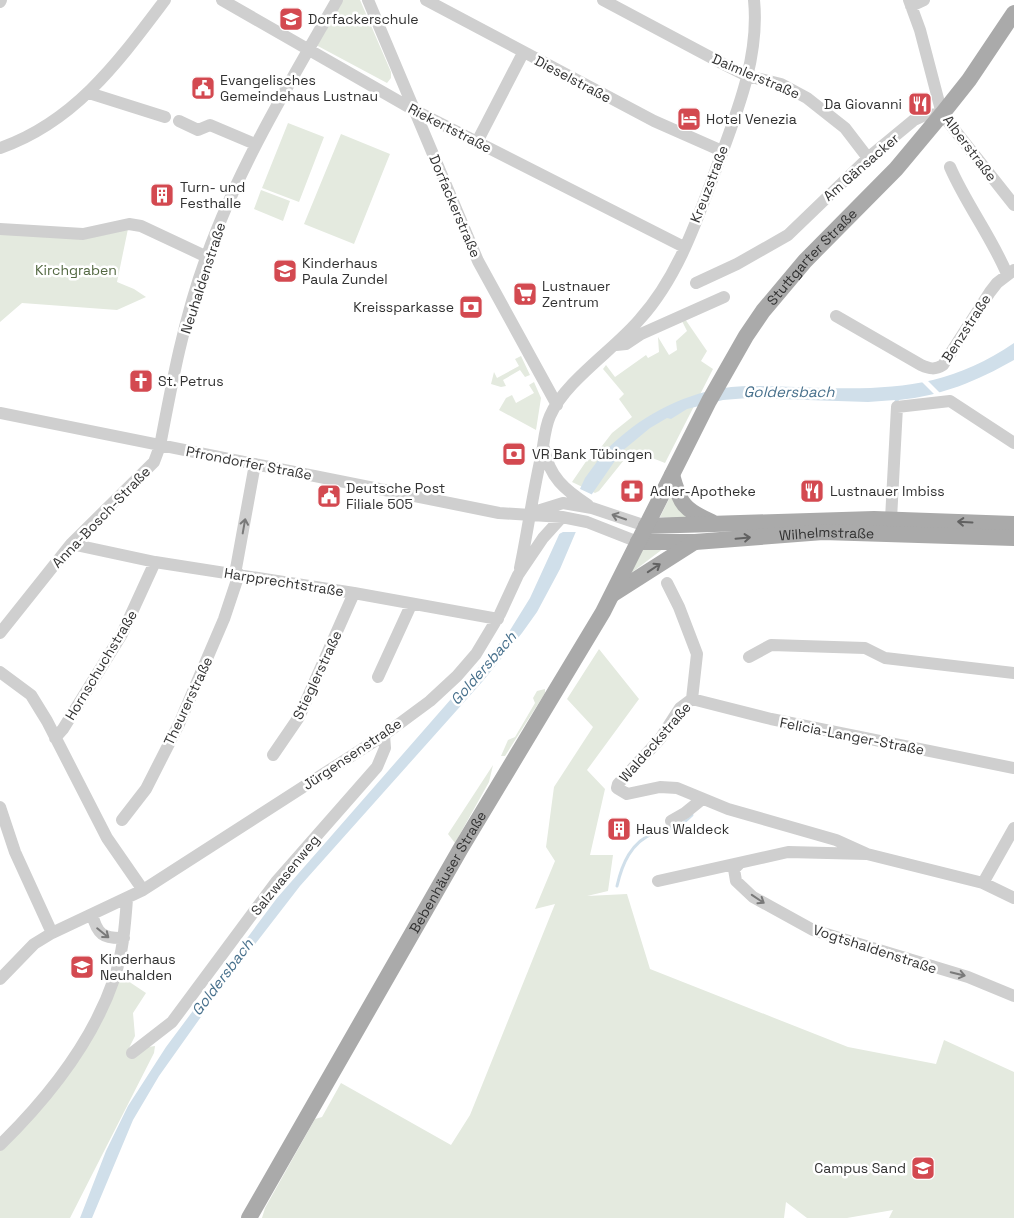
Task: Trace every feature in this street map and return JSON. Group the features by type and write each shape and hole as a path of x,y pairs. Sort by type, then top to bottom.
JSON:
{"main road":[{"name":"Stuttgarter Straße","path":"646,526 720,381 768,305 818,248 901,164 969,80 1014,13"},
{"path":"672,475 679,496 688,510 717,524"},
{"name":"Wilhelmstraße","path":"646,526 891,519 1014,524"},
{"name":"Bebenhäuser Straße","path":"249,1218 461,848 613,594 646,526"},
{"name":"Wilhelmstraße","path":"638,542 695,542 823,532 1014,538"},
{"path":"613,594 695,542"}],"street":[{"path":"0,148 44,127 89,94 165,0"},
{"name":"Riekertstraße","path":"222,0 414,110 684,247"},
{"name":"Neuhaldenstraße","path":"160,446 188,318 207,257 255,144 337,0"},
{"name":"Dorfackerstraße","path":"368,0 478,261 557,405"},
{"name":"Dieselstraße","path":"426,0 654,121 722,151"},
{"name":"Daimlerstraße","path":"603,0 747,76 772,80 807,98 844,128 868,158"},
{"name":"Kreuzstraße","path":"529,514 551,415 557,405 582,376 640,320 660,295 684,247 722,151 747,76 753,40 754,0"},
{"path":"910,3 924,0"},
{"name":"Alberstraße","path":"910,3 926,50 942,114 1014,205"},
{"path":"477,142 523,53"},
{"path":"89,94 165,117"},
{"name":"Am Gänsacker","path":"696,283 737,264 788,235 868,158 914,120 925,115 942,114"},
{"path":"179,121 198,130 210,125 255,144"},
{"name":"Benzstraße","path":"836,316 921,365 930,369 943,365 987,295 1010,272 962,195 950,167"},
{"path":"0,229 83,234 129,224 140,226 207,257"},
{"name":"Kreuzstraße","path":"613,346 626,344 641,334 724,297"},
{"path":"891,519 897,407 950,401 1014,442"},
{"name":"Pfrondorfer Straße","path":"0,413 499,513 562,517 587,522 638,542"},
{"name":"Kreuzstraße","path":"544,443 547,463 566,498"},
{"name":"Anna-Bosch-Straße","path":"0,633 71,544 151,465 160,446"},
{"name":"Theurerstraße","path":"122,820 146,789 179,724 224,619 237,574 255,464"},
{"name":"Pfrondorfer Straße","path":"529,514 566,498 646,526"},
{"path":"529,514 541,530 543,538"},
{"name":"Jürgensenstraße","path":"518,575 529,514"},
{"name":"Jürgensenstraße","path":"0,979 34,944 52,933 128,899 143,890 384,735 430,701 457,676 476,654 498,619 518,575 543,538 562,517"},
{"name":"Harpprechtstraße","path":"71,544 155,562 354,593 498,619"},
{"name":"Hornschuchstraße","path":"54,736 63,729 122,634 155,562"},
{"name":"Waldeckstraße","path":"667,583 696,650 697,660 692,699 680,708 660,739 618,784 617,788 627,794 660,787 677,788 701,800 755,818 836,840 867,854"},
{"name":"Stieglerstraße","path":"273,755 299,717 354,593"},
{"path":"378,677 411,604"},
{"path":"749,657 771,645 865,648 885,658 1014,673"},
{"path":"0,672 31,695 107,838 143,890"},
{"name":"Felicia-Langer-Straße","path":"692,699 771,720 1014,768"},
{"name":"Salzwasenweg","path":"132,1053 172,1022 276,882 377,767 385,748 384,735"},
{"path":"671,821 701,800"},
{"path":"0,807 15,852 52,933"},
{"path":"983,883 1014,828"},
{"path":"658,882 788,852 867,854 983,883 1014,898"},
{"name":"Vogtshaldenstraße","path":"739,864 734,869 736,881 753,897 813,930 968,976 1014,996"},
{"path":"0,1145 58,1080 83,1046 92,1030 114,978 124,938 128,899"},
{"path":"92,914 100,933 110,939 124,938"}],"green space":[{"path":"341,0 360,0 391,72 391,78 387,83 316,45"},
{"path":"288,123 324,137 299,202 262,188"},
{"path":"341,134 390,154 354,244 304,224"},
{"path":"261,190 290,201 283,221 254,209"},
{"name":"Kirchgraben","path":"129,224 117,282 134,289 146,297 117,310 22,303 0,322 0,229 42,232"},
{"path":"685,319 707,351 701,361 713,369 665,463 632,450 599,491 595,493 572,482 587,460 592,459 612,433 632,417 619,399 624,394 603,369 606,365 615,377 646,355 648,358 659,352 658,337 669,355 677,350 676,341 687,331 682,321"},
{"path":"521,356 530,375 525,377 520,370 503,380 506,386 501,387 491,384 494,372 497,378 519,366 515,359"},
{"path":"534,382 541,398 536,430 499,410 506,398 512,395 516,403 534,393 529,385"},
{"path":"672,493 688,519 660,517"},
{"path":"664,548 626,577 641,549"},
{"path":"599,649 639,699 587,770 605,789 590,855 613,855 608,891 587,896 627,894 650,969 848,1047 936,1064 944,1040 1014,1072 1014,1218 889,1218 893,1210 847,1218 807,1218 786,1202 784,1218 262,1218 265,1208 315,1119 322,1117 341,1083 451,1145 470,1115 555,904 535,909 555,861 546,847 554,787 593,727 567,699"},
{"path":"545,689 545,693 505,756 501,756 508,740 515,737 535,703 533,698 537,691"},
{"path":"493,765 489,782 455,843 448,834"},
{"path":"116,973 146,993 133,1013 135,1036 128,1050 155,1046 154,1053 70,1218 0,1218 0,1145 58,1079"}],"water":[{"name":"Goldersbach","path":"1014,343 1014,360 986,375 944,391 899,400 897,404 894,402 895,400 868,402 748,398 723,400 687,409 671,419 667,418 650,428 621,452 592,494 560,569 537,612 482,682 300,886 225,983 159,1076 133,1120 92,1218 80,1218 106,1151 128,1106 166,1047 277,898 507,635 530,598 585,478 604,452 600,449 606,450 646,418 675,402 691,396 724,388 742,386 855,388 909,384 962,371 988,359"}],"pier":[{"path":"927,380 943,396 937,397 921,381"},
{"path":"578,488 593,495 579,532 563,532 557,535"}],"waterway":[{"path":"617,886 625,862 639,842 654,833 678,826 692,815"}],"place":[{"name":"Dorfackerschule","path":"291,19"},
{"name":"Evangelisches Gemeindehaus Lustnau","path":"203,88"},
{"name":"Da Giovanni","path":"920,104"},
{"name":"Hotel Venezia","path":"689,119"},
{"name":"Turn- und Festhalle","path":"162,195"},
{"name":"Kinderhaus Paula Zundel","path":"285,271"},
{"name":"Lustnauer Zentrum","path":"525,294"},
{"name":"Kreissparkasse","path":"471,307"},
{"name":"St. Petrus","path":"141,381"},
{"name":"VR Bank Tübingen","path":"514,454"},
{"name":"Adler-Apotheke","path":"632,491"},
{"name":"Lustnauer Imbiss","path":"812,491"},
{"name":"Deutsche Post Filiale 505","path":"329,496"},
{"name":"Haus Waldeck","path":"619,829"},
{"name":"Kinderhaus Neuhalden","path":"82,967"},
{"name":"Campus Sand","path":"923,1168"}]}
